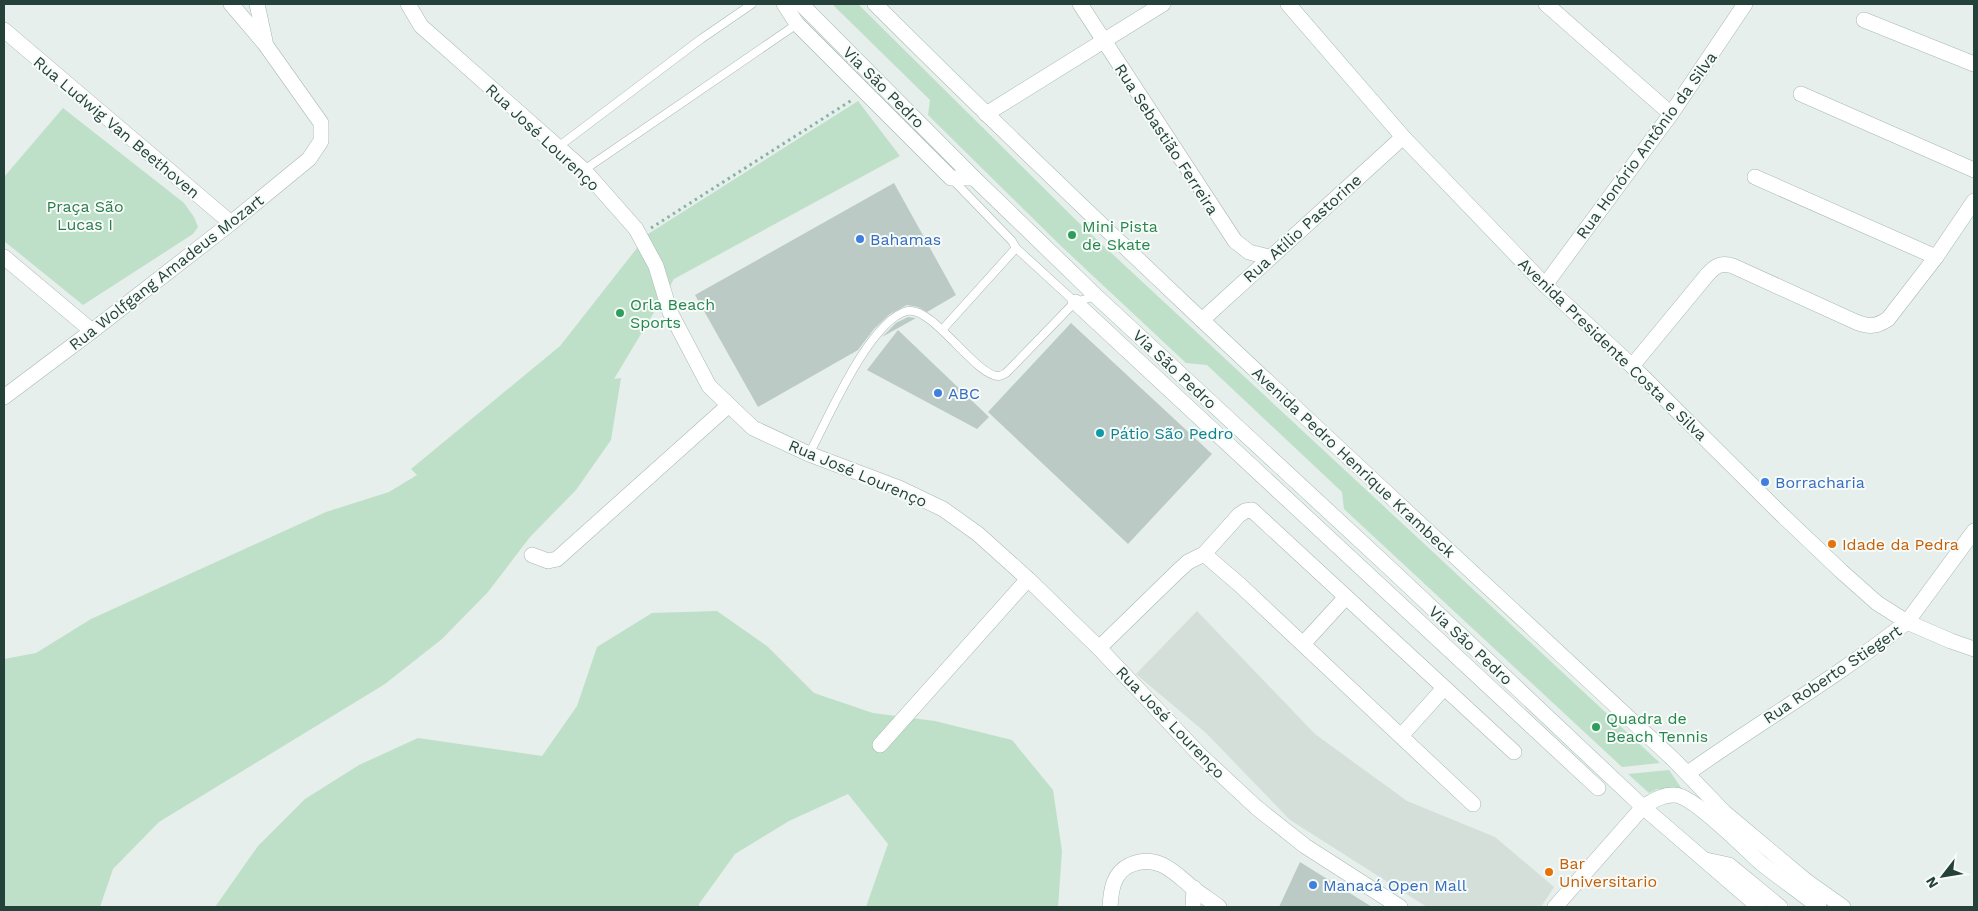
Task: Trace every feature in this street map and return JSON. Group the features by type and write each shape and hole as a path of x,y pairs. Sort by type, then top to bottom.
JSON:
{"street":[{"path":"231,4 265,44"},
{"path":"257,4 265,44"},
{"name":"Rua José Lourenço","path":"408,4 421,26 584,170 639,235 656,266 670,312 709,386 753,428 809,454 899,488 942,509 978,534 1028,579 1099,648 1200,755 1257,808 1305,846 1400,907"},
{"path":"784,4 798,24 951,178 974,178"},
{"name":"Via São Pedro","path":"801,4 974,178 1096,296 1388,566 1644,807"},
{"name":"Avenida Pedro Henrique Krambeck","path":"875,4 986,114 1202,320 1688,773 1724,813 1805,880 1843,907"},
{"name":"Rua Sebastião Ferreira","path":"1080,4 1235,241 1249,252 1270,257"},
{"path":"986,114 1163,4"},
{"name":"Avenida Presidente Costa e Silva","path":"1288,4 1403,138 1545,285 1632,366 1841,571 1877,603 1907,622 1951,642 1974,649"},
{"path":"1546,4 1671,114"},
{"name":"Rua Honório Antônio da Silva","path":"1545,285 1671,114 1745,4"},
{"path":"1864,20 1974,64"},
{"name":"Rua Ludwig Van Beethoven","path":"4,30 231,223"},
{"name":"Rua Wolfgang Amadeus Mozart","path":"4,397 92,332 309,159 321,141 321,123 265,44"},
{"path":"1801,94 1974,170"},
{"name":"Rua Atílio Pastorine","path":"1202,320 1403,138"},
{"path":"1755,177 1936,257"},
{"path":"1632,366 1713,268 1720,264 1733,266 1790,294 1869,326 1878,325 1888,319 1936,257 1974,201"},
{"path":"4,256 92,332"},
{"path":"1075,302 1598,788"},
{"path":"532,555 548,561 557,559 729,405"},
{"path":"1099,648 1188,562 1204,554 1239,515 1245,511 1252,510 1514,752"},
{"name":"Rua Roberto Stiegert","path":"1688,773 1746,732 1864,656 1907,622 1974,531"},
{"path":"1204,554 1473,804"},
{"path":"880,745 1028,579"},
{"path":"1303,644 1346,597"},
{"path":"1401,736 1444,688"},
{"path":"1555,907 1644,807 1655,799 1676,795 1697,806 1762,863 1819,907"},
{"path":"1644,807 1759,907"},
{"path":"1702,859 1729,866 1780,907"},
{"path":"1110,907 1111,890 1122,869 1134,864 1152,861 1162,864 1177,873 1219,907"},
{"path":"1193,907 1194,888"}],"lane":[{"path":"558,147 694,44 752,4"},
{"path":"584,170 798,24"},
{"path":"951,178 1012,241 1016,248 1075,302"},
{"path":"942,330 1016,248"},
{"path":"809,454 854,368 886,322 900,313 911,310 927,317 990,374 999,376 1006,373 1075,302 1096,296"}],"path":[{"path":"639,235 865,92"}],"shaded area":[{"path":"1197,611 1315,734 1407,801 1495,837 1554,887 1541,907 1427,907 1290,820 1206,733 1136,674"}],"green space":[{"path":"832,4 858,4 1078,222 1660,763 1622,767 1344,509 1342,492 1207,365 1186,363 1061,246 928,115 930,100"},
{"path":"858,101 900,156 674,279 614,379 621,378 611,440 576,490 530,537 488,592 442,639 385,684 159,822 113,869 100,907 4,907 4,659 36,653 91,619 326,512 389,492 417,475 411,469 560,346 648,234"},
{"name":"Praça São Lucas I","path":"63,108 184,203 194,217 198,227 193,234 83,305 4,241 4,177"},
{"path":"717,611 767,646 814,693 873,713 935,721 1012,740 1053,790 1062,851 1058,907 866,907 888,844 848,794 789,821 735,854 699,904 699,907 215,907 258,846 305,799 359,765 418,738 542,756 577,706 597,647 652,613"},
{"path":"1669,770 1682,789 1657,789 1649,793 1628,774"}],"building":[{"name":"Bahamas","path":"894,183 956,295 927,312 918,307 907,305 890,314 874,329 858,350 758,407 695,295"},
{"path":"908,317 916,318 882,337 896,323"},
{"name":"Pátio São Pedro","path":"1071,323 1212,454 1128,544 988,412"},
{"name":"ABC","path":"898,330 989,417 977,429 867,370"},
{"name":"Manacá Open Mall","path":"1300,862 1372,907 1279,907"}],"place":[{"name":"Mini Pista de Skate","path":"1072,235"},
{"name":"Bahamas","path":"860,239"},
{"name":"Orla Beach Sports","path":"620,313"},
{"name":"ABC","path":"938,393"},
{"name":"Pátio São Pedro","path":"1100,433"},
{"name":"Borracharia","path":"1765,482"},
{"name":"Idade da Pedra","path":"1832,544"},
{"name":"Quadra de Beach Tennis","path":"1596,727"},
{"name":"Bar Universitario","path":"1549,872"},
{"name":"Manacá Open Mall","path":"1313,885"}]}
